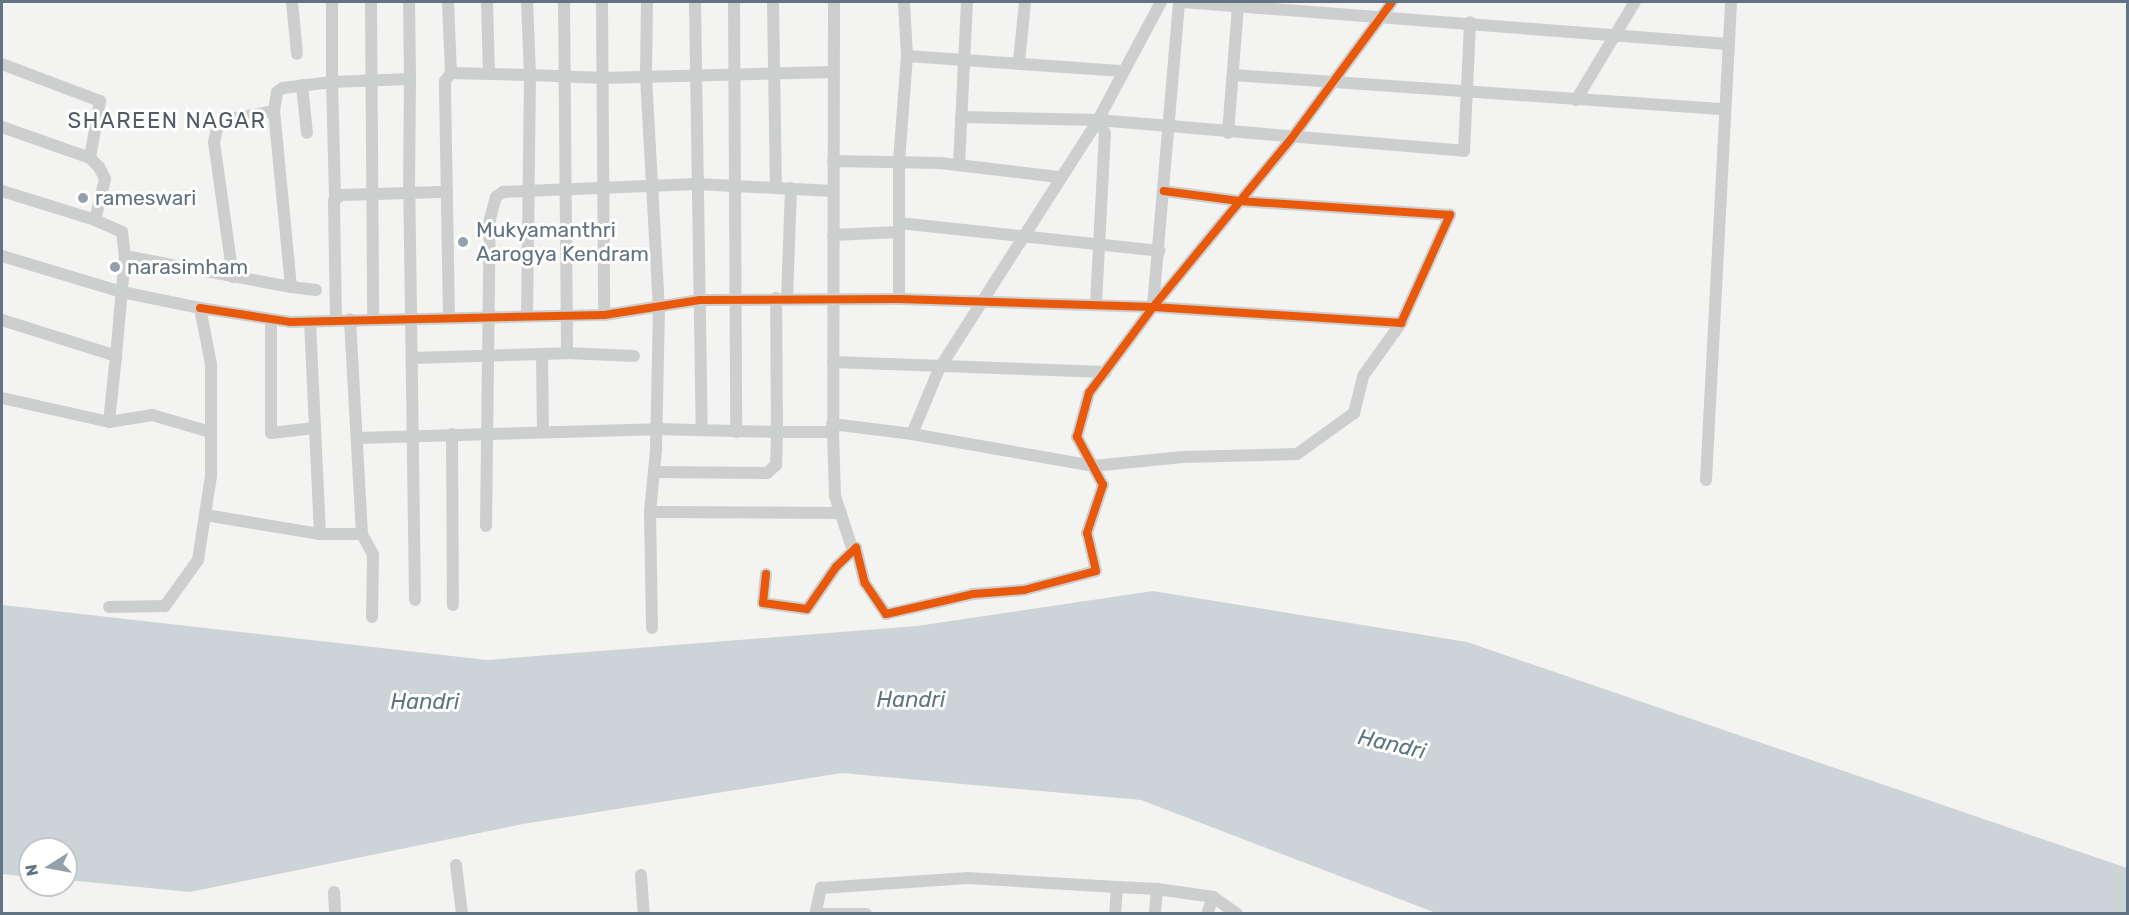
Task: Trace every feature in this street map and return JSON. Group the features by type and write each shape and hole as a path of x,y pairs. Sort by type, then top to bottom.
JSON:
{"street":[{"path":"292,2 297,54"},
{"path":"332,2 336,319"},
{"path":"371,2 369,80 372,319"},
{"path":"409,2 409,193 415,600"},
{"path":"448,2 451,73 445,81 448,318"},
{"path":"487,2 489,74"},
{"path":"527,2 530,75 527,316"},
{"path":"564,2 567,353"},
{"path":"602,2 604,315"},
{"path":"647,2 646,77 659,308 656,429 650,512 652,628"},
{"path":"694,2 702,430"},
{"path":"734,2 733,184 736,432"},
{"path":"773,2 776,187"},
{"path":"834,2 832,428 835,496 853,551"},
{"path":"899,299 899,162 908,56 904,2"},
{"path":"959,165 967,2"},
{"path":"1019,62 1025,2"},
{"path":"912,434 939,369 1022,234 1098,120 1161,2"},
{"path":"1153,307 1180,2 1238,6 1286,6 1727,44"},
{"path":"766,574 763,603 807,609 836,567 856,548 865,583 885,614 973,594 1024,590 1096,571 1087,533 1103,485 1077,437 1089,393 1153,307 1291,139 1392,2"},
{"path":"1576,100 1635,2"},
{"path":"1706,480 1727,44 1731,2"},
{"path":"1228,133 1238,6"},
{"path":"961,117 1098,120 1291,139 1464,150 1470,22"},
{"path":"908,56 1123,71"},
{"path":"2,64 100,101 90,158"},
{"path":"451,73 603,78 834,72"},
{"path":"1233,75 1724,109"},
{"path":"291,287 274,111 277,92 302,85 332,82 410,79"},
{"path":"302,85 307,134"},
{"path":"233,277 214,142 217,129 226,120 274,111"},
{"path":"1096,304 1105,133 1098,120"},
{"path":"2,126 90,158 105,179 95,220"},
{"path":"833,161 959,165 1059,177"},
{"path":"486,526 491,204 503,192 696,184 733,184 833,191"},
{"path":"654,472 767,473 776,465 781,298 792,188"},
{"path":"2,191 95,220 122,232 125,256 109,422"},
{"path":"358,438 656,429 777,432 832,428 912,434 1093,466 1183,457 1297,454 1354,413 1363,376 1401,323 1450,215 1239,201 1164,191"},
{"path":"336,197 372,193 447,192"},
{"path":"833,235 899,227 1022,234 1159,251"},
{"path":"2,256 122,292 271,321 604,315 700,300 834,298 1096,304 1401,323"},
{"path":"125,256 316,290"},
{"path":"109,608 165,606 198,560 211,476 211,364 200,308"},
{"path":"350,319 362,534 373,555 372,617"},
{"path":"2,320 116,356"},
{"path":"271,321 271,434 315,429"},
{"path":"310,321 320,534"},
{"path":"412,358 567,353 634,356"},
{"path":"542,354 543,432"},
{"path":"833,362 939,369 1106,372"},
{"path":"2,398 109,422 152,415 211,432"},
{"path":"452,434 453,605"},
{"path":"650,512 841,513"},
{"path":"205,515 320,534 362,534"},
{"path":"456,865 462,914"},
{"path":"640,875 644,914"},
{"path":"866,914 816,912 821,888 867,883 968,878 1157,889 1213,897 1237,914"},
{"path":"1115,914 1117,887"},
{"path":"1155,914 1157,889"},
{"path":"334,892 336,914"},
{"path":"1207,914 1213,897"}],"water":[{"name":"Handri","path":"1153,591 1467,642 2127,868 2127,913 1436,913 1141,800 842,773 523,824 190,892 78,881 78,837 18,837 18,876 2,874 2,605 487,660 917,626"}],"cycle path":[{"path":"766,574 763,603 807,609 836,567 856,548 865,583 886,614 973,594 1024,590 1096,571 1087,533 1103,485 1077,437 1089,393 1153,307 1291,139 1392,2"},
{"path":"200,308 290,322 604,315 700,300 899,299 1153,307 1401,323 1450,215 1239,201 1164,191"}],"place":[{"name":"rameswari","path":"83,198"},
{"name":"Mukyamanthri Aarogya Kendram","path":"463,242"},
{"name":"narasimham","path":"115,267"}],"district":[{"name":"SHAREEN NAGAR","path":"167,121"}]}
